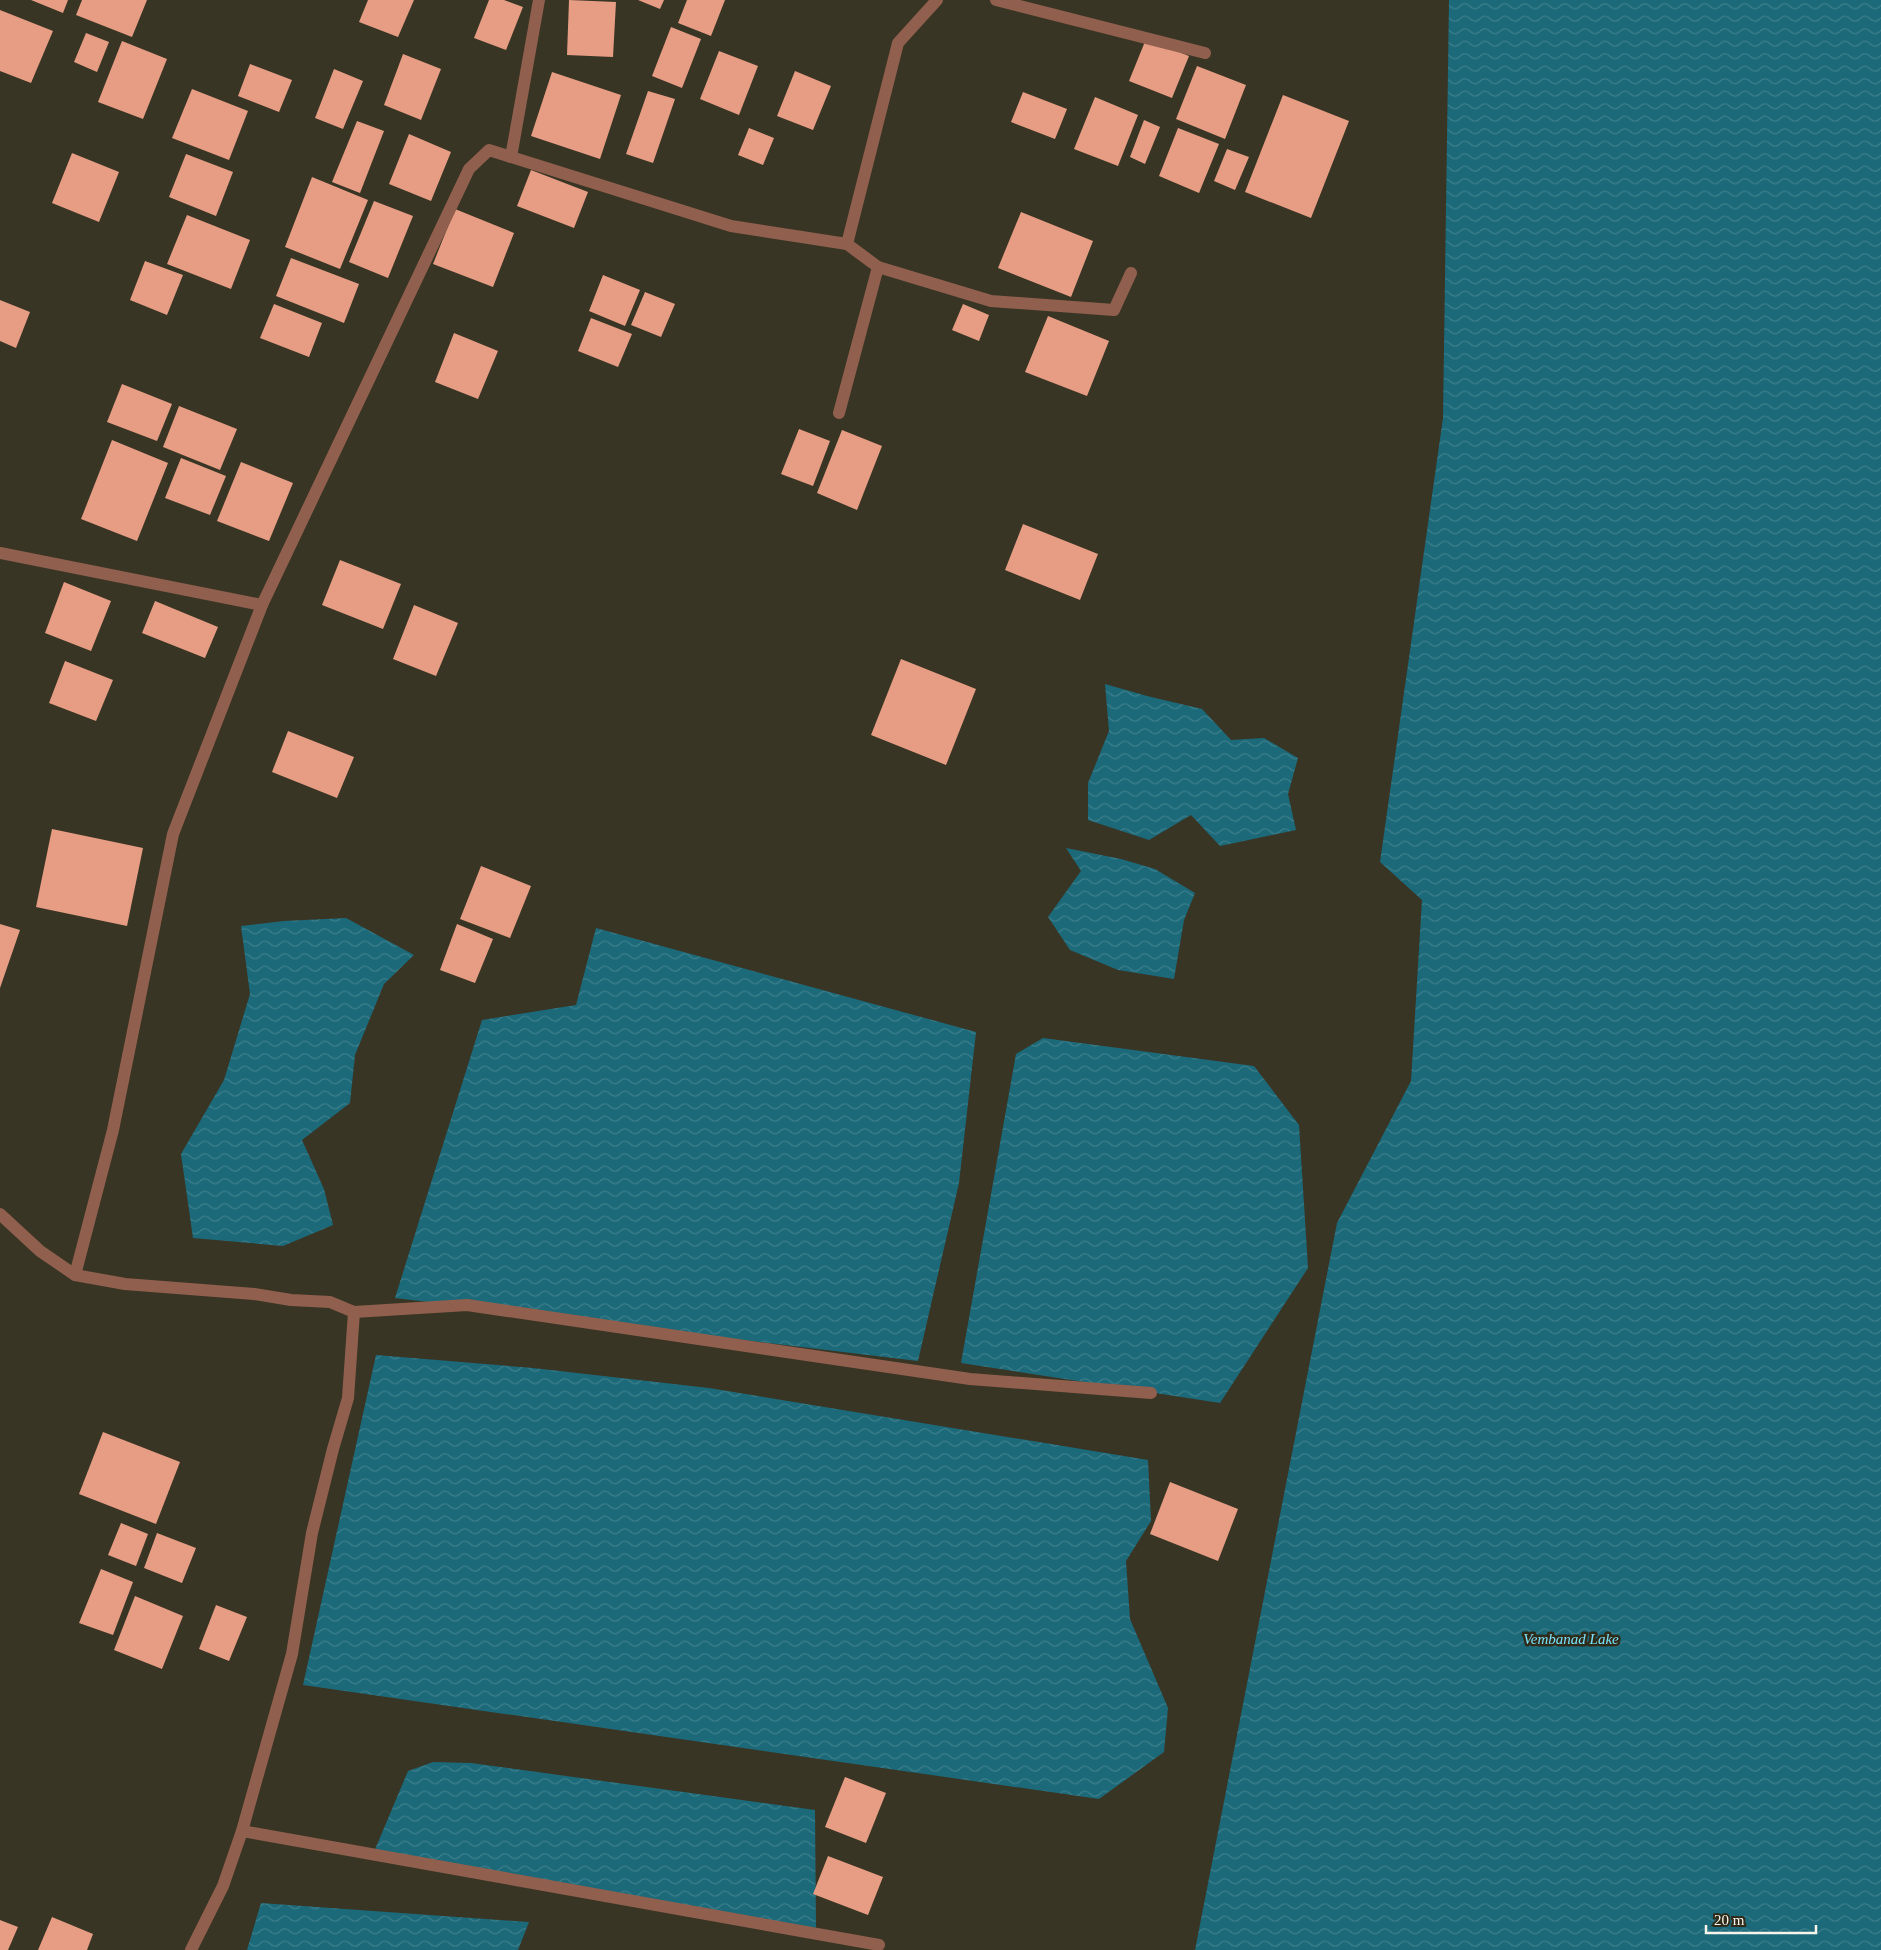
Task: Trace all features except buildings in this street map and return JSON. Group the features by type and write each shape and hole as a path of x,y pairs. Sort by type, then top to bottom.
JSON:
{"street":[{"path":"511,157 539,0"},
{"path":"848,244 898,42 937,0"},
{"path":"996,0 1205,53"},
{"path":"76,1276 113,1130 173,834 262,605 469,170 488,150 731,226 848,244 878,268 991,301 1114,310 1131,273"},
{"path":"839,413 878,268"},
{"path":"0,553 262,605"},
{"path":"0,1214 40,1251 76,1276 126,1284 330,1302 354,1312 467,1305 970,1379 1151,1393"},
{"path":"191,1950 223,1886 242,1831 292,1654 312,1533 348,1398 354,1312"},
{"path":"242,1831 879,1945"}],"water":[{"name":"Vembanad Lake","path":"1449,0 1881,0 1881,1950 1195,1950 1337,1223 1411,1081 1422,900 1380,862 1443,418"},
{"path":"1105,684 1202,709 1231,740 1264,738 1298,758 1288,794 1296,830 1220,846 1191,815 1149,840 1088,820 1088,783 1109,731"},
{"path":"1066,848 1121,859 1155,869 1195,893 1184,920 1174,979 1118,970 1070,950 1048,917 1081,871"},
{"path":"346,918 414,955 384,984 355,1055 350,1103 302,1140 324,1189 333,1225 283,1246 193,1238 181,1154 224,1080 250,994 241,926 284,921"},
{"path":"596,928 976,1032 959,1183 918,1361 395,1298 482,1020 576,1005"},
{"path":"1043,1038 1254,1066 1299,1125 1308,1268 1220,1403 961,1363 1016,1054"},
{"path":"376,1355 533,1368 709,1388 1148,1460 1151,1521 1126,1561 1130,1619 1168,1708 1164,1752 1099,1799 303,1685"},
{"path":"433,1762 471,1763 815,1810 816,1928 371,1859 408,1771"},
{"path":"261,1903 529,1922 518,1950 247,1950"}]}
